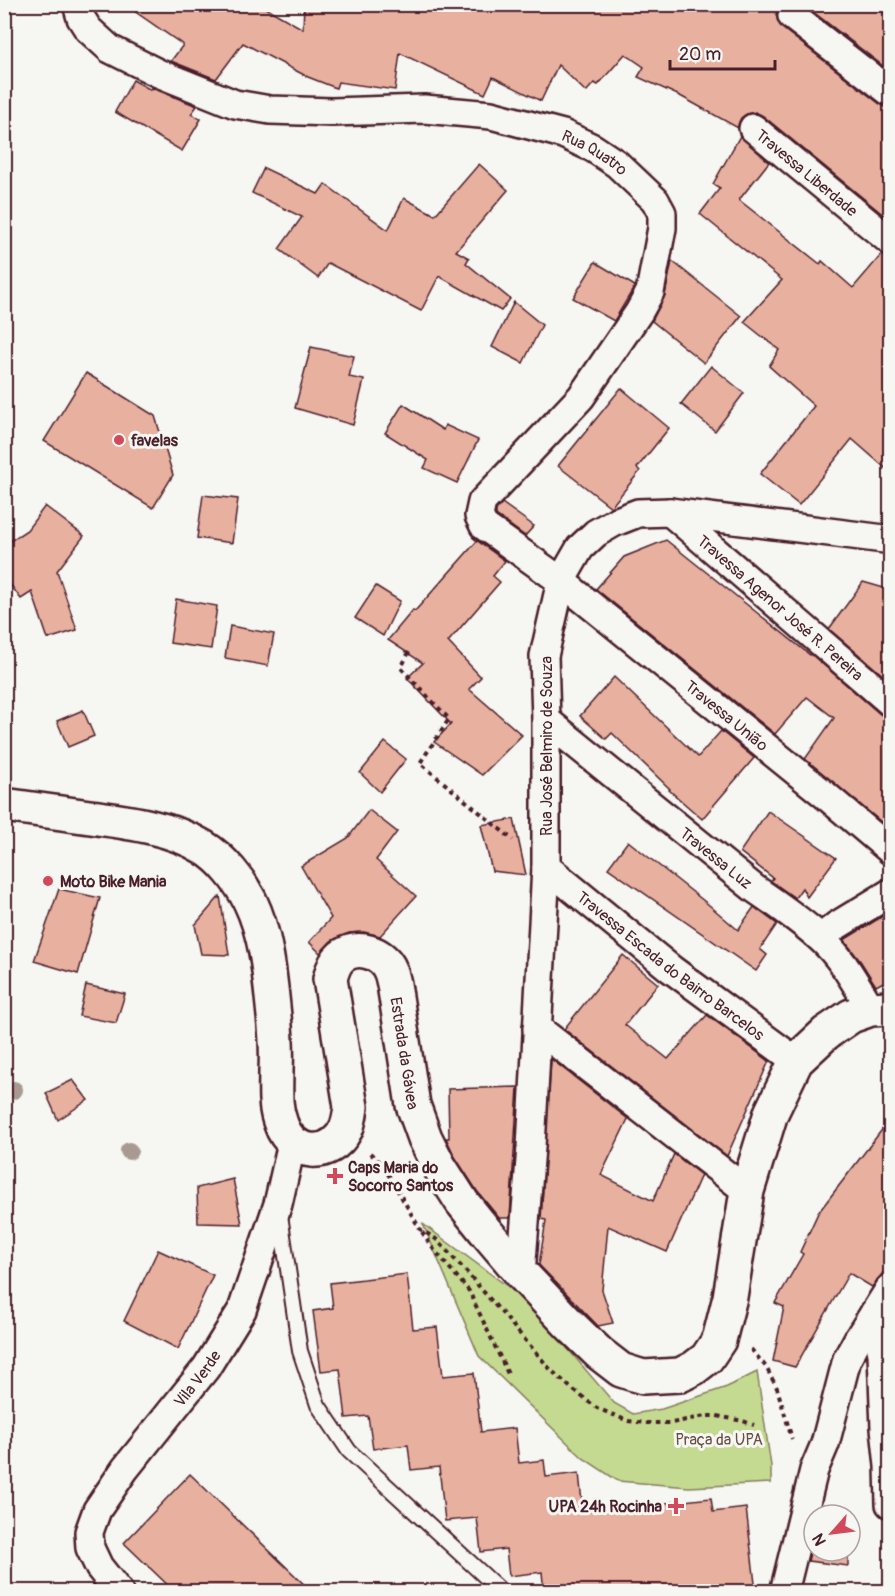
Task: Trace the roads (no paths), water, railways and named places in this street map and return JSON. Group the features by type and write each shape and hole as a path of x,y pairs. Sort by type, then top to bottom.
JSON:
{"street":[{"name":"Rua Quatro","path":"77,4 81,18 88,29 110,49 158,73 235,104 280,110 332,112 424,109 491,115 563,134 593,148 617,164 656,200 662,213 662,228 650,292 639,312 581,397 482,502 479,516 484,526 561,581"},
{"path":"792,16 891,92"},
{"name":"Travessa Liberdade","path":"753,128 891,241"},
{"name":"Rua José Belmiro de Souza","path":"521,1273 531,1147 546,867 544,656 561,581 580,548 596,533 638,513 670,512 888,540"},
{"name":"Travessa Agenor José R. Pereira","path":"670,512 891,702"},
{"name":"Travessa União","path":"561,581 891,850"},
{"name":"Travessa Luz","path":"546,720 755,889 821,938 881,1009"},
{"path":"4,805 141,824 203,847 222,861 250,901 259,924 271,988 276,1038 275,1098 280,1124 292,1143"},
{"name":"Travessa Escada do Bairro Barcelos","path":"546,867 671,969 796,1061"},
{"path":"821,938 836,926 891,893"},
{"name":"Estrada da Gávea","path":"292,1143 316,1152 337,1140 345,1131 351,1107 330,979 333,967 340,957 351,952 372,953 382,958 390,969 413,1105 424,1138 462,1202 521,1273 599,1353 621,1370 643,1377 680,1376 707,1358 719,1340 730,1297 747,1191 771,1113 796,1061 826,1033 851,1016 881,1009"},
{"path":"537,1028 747,1191"},
{"name":"Vila Verde","path":"119,1592 99,1567 90,1548 89,1532 97,1510 125,1469 206,1368 242,1310 278,1204 292,1143"},
{"path":"784,1592 814,1470 828,1433 847,1359 891,1288"},
{"path":"874,1313 882,1354 891,1504"}],"lane":[{"path":"278,1204 300,1351 318,1404 350,1450 502,1592"}],"place":[{"name":"favelas","path":"119,440"},
{"name":"Moto Bike Mania","path":"48,881"},
{"name":"Caps Maria do Socorro Santos","path":"335,1176"},
{"name":"UPA 24h Rocinha","path":"676,1506"}],"park label":[{"name":"Praça da UPA","path":"719,1439"}]}
